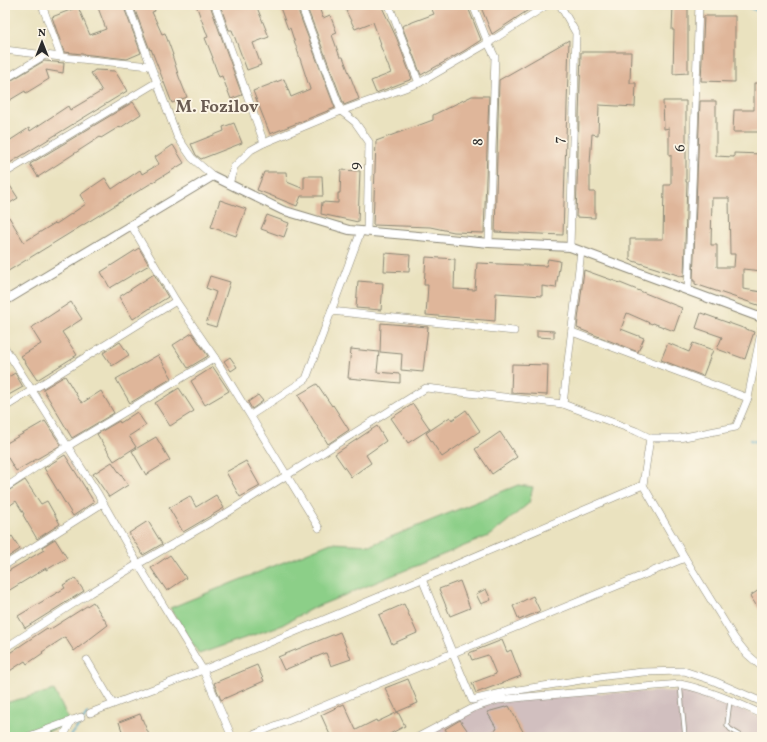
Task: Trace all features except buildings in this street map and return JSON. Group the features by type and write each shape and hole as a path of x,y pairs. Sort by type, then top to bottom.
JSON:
{"street":[{"path":"42,5 61,57"},
{"path":"128,5 177,136 192,158 213,176 282,210 349,230 489,243 570,247 762,318"},
{"path":"215,5 264,143"},
{"path":"301,5 341,111"},
{"path":"389,5 420,83"},
{"name":"8","path":"473,5 494,56 489,243"},
{"path":"230,184 234,167 251,150 264,143 341,111 420,83 488,43 547,5"},
{"name":"7","path":"560,5 576,33 570,247"},
{"name":"6","path":"688,291 699,5"},
{"path":"5,50 150,66"},
{"path":"5,79 45,55"},
{"path":"5,173 157,82"},
{"name":"9","path":"251,415 306,379 331,311 364,232 369,142 354,122 341,111"},
{"path":"5,301 213,176"},
{"path":"131,225 176,301 216,358 319,528"},
{"path":"562,404 581,251"},
{"path":"5,407 176,301"},
{"path":"331,311 514,331"},
{"path":"5,648 138,564 225,514 426,388 562,404 636,431 650,438 679,438 736,428 748,398 762,327"},
{"path":"572,332 748,398"},
{"path":"5,348 98,494 138,564 203,670 232,737"},
{"path":"5,488 68,446 216,358"},
{"path":"650,438 643,485 685,558 735,639 747,654 762,667"},
{"path":"90,713 203,670 643,485"},
{"path":"5,565 103,503"},
{"path":"248,737 685,558"},
{"path":"422,579 472,700 506,692 606,676 643,672 684,672 714,681 762,702"},
{"path":"87,660 112,704"},
{"path":"418,737 473,708 498,700 680,684 696,687 730,699 762,714"},
{"path":"27,737 38,735 81,717"},
{"path":"62,737 72,720"}],"lane":[{"path":"680,684 685,737"},
{"path":"730,699 727,724 730,730 743,737"}],"shaded area":[{"path":"674,691 705,694 762,718 762,737 412,737 480,702 525,695"}],"green space":[{"path":"518,485 533,487 529,503 491,535 311,609 282,625 199,654 170,608 331,543 371,545"},
{"path":"54,690 71,724 29,737 5,737 5,703"}],"waterway":[{"path":"745,5 762,13"},
{"path":"750,440 762,443"},
{"path":"70,737 88,713"}],"district":[{"name":"M. Fozilov","path":"217,107"}]}
